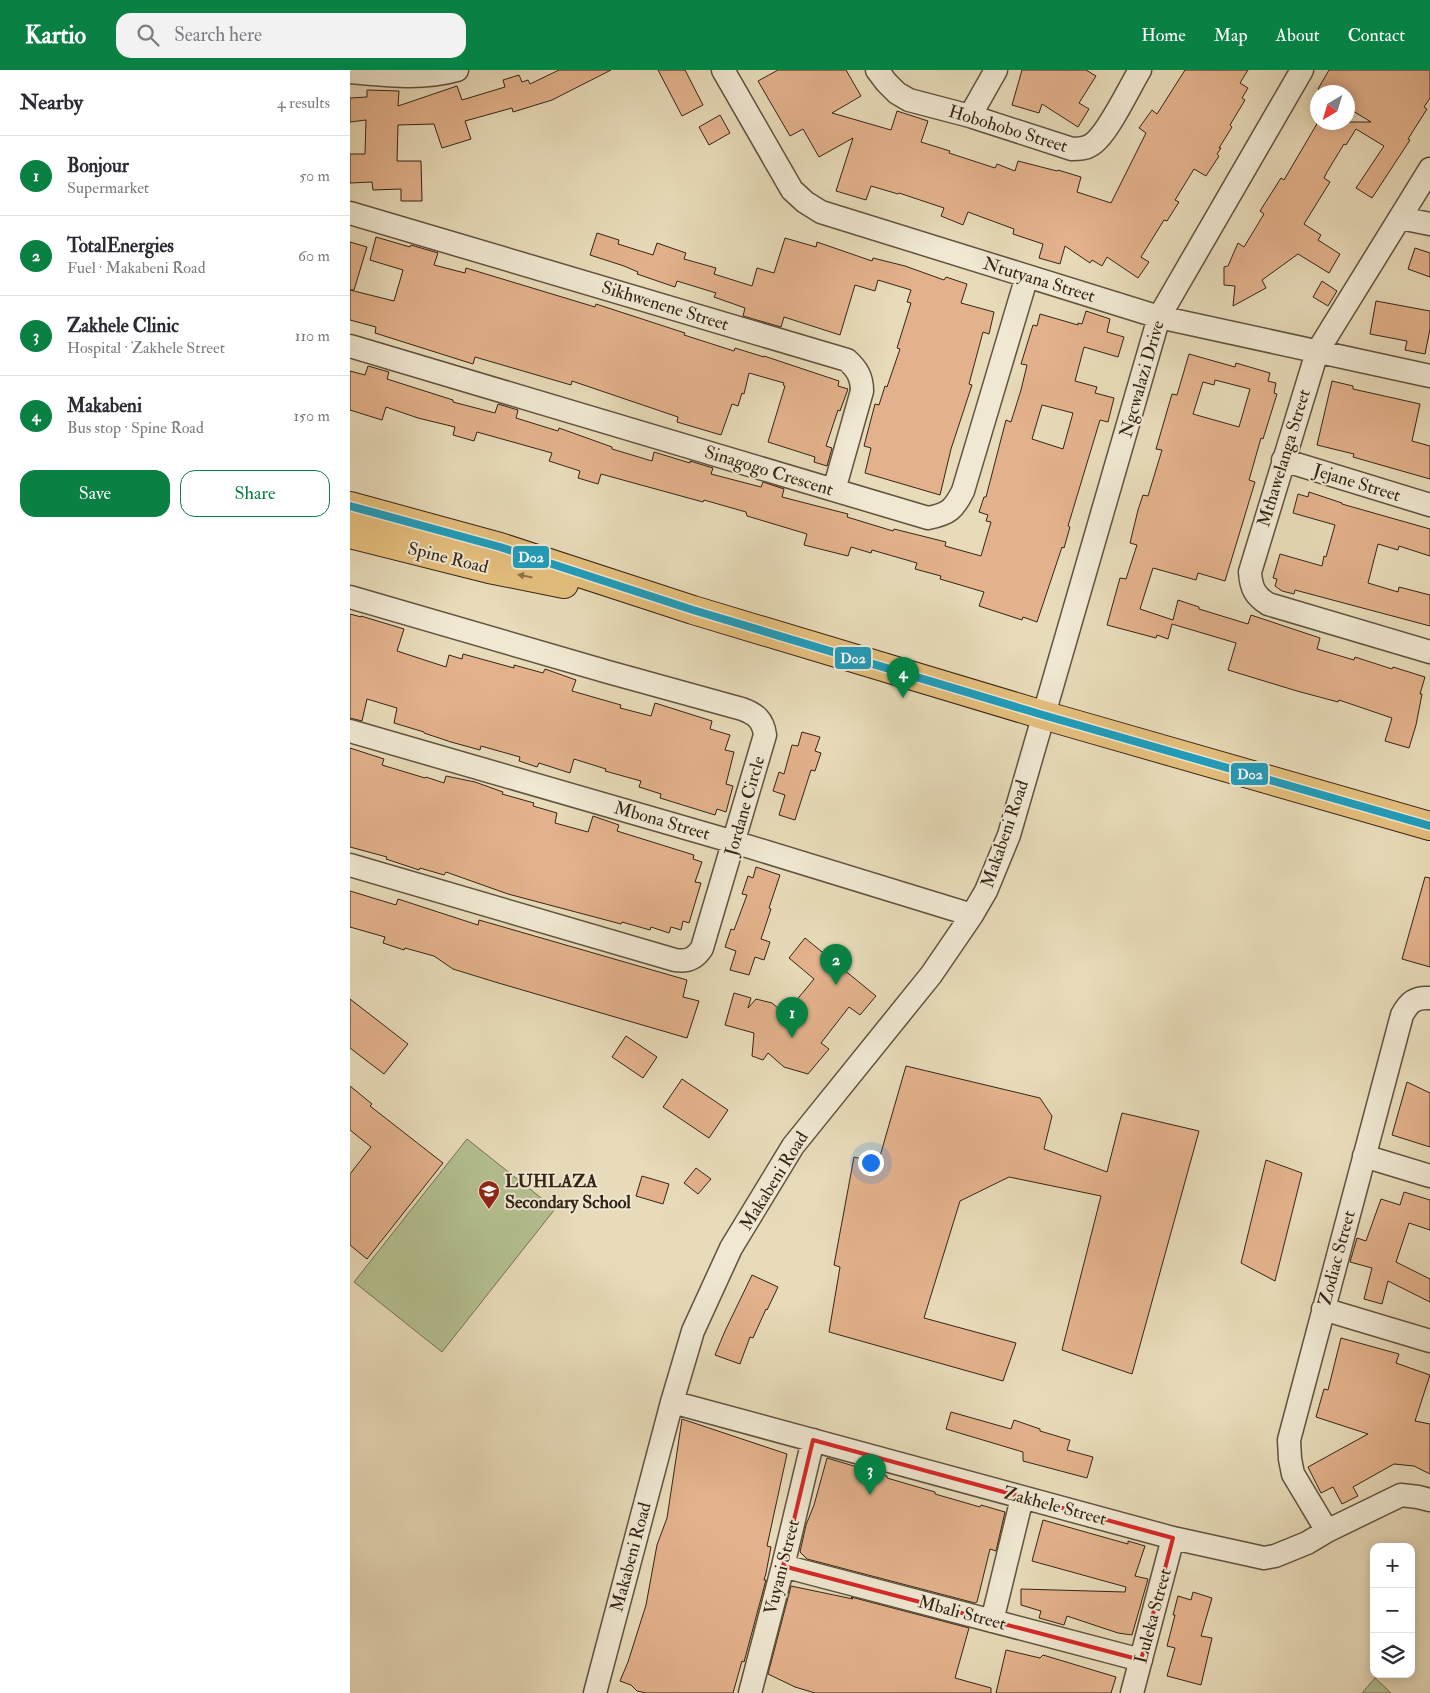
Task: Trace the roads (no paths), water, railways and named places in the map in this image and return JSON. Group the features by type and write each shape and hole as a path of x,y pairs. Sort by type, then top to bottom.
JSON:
{"main road":[{"name":"Spine Road","path":"350,506 500,548 693,610 1043,715 1430,826"},
{"name":"Spine Road","path":"350,534 489,569 693,610"}],"street":[{"path":"350,72 396,76 448,73 456,70"},
{"name":"Ntutyana Street","path":"723,70 792,190 805,202 821,212 1159,317 1430,376"},
{"name":"Hobohobo Street","path":"878,70 897,93 909,100 970,116 1072,149 1083,149 1102,136 1140,70"},
{"path":"970,116 996,70"},
{"name":"Ngcwalazi Drive","path":"1043,715 1159,317 1302,70"},
{"name":"Mthawelanga Street","path":"1430,169 1317,352 1250,572 1254,591 1268,604 1430,652"},
{"name":"Sikhwenene Street","path":"350,213 847,360 859,374 862,382 862,391 834,490"},
{"path":"1400,218 1430,224"},
{"name":"Sinagogo Crescent","path":"350,346 928,518 948,512 956,506 963,491 1028,276"},
{"name":"Jejane Street","path":"1283,460 1430,505"},
{"name":"Jordane Circle","path":"350,597 751,712 760,719 765,735 702,948 691,960 675,960 350,865"},
{"name":"Makabeni Road","path":"595,1693 672,1402 693,1331 732,1248 793,1146 931,975 986,891 1008,835 1043,715"},
{"name":"Mbona Street","path":"350,731 734,842 972,915"},
{"name":"Zodiac Street","path":"1326,1531 1293,1474 1289,1440 1402,1014 1411,1001 1420,997 1430,998"},
{"path":"1364,1156 1430,1176"},
{"path":"1323,1310 1430,1341"},
{"name":"Zakhele Street","path":"672,1402 1173,1538 1264,1558 1275,1556 1299,1546 1401,1495 1430,1500"},
{"name":"Vuyani Street","path":"754,1692 812,1440"},
{"path":"992,1621 1022,1498"},
{"name":"Luleka Street","path":"1132,1693 1173,1538"},
{"name":"Mbali Street","path":"783,1566 1141,1660"}],"place":[{"name":"Makabeni","path":"903,698"},
{"name":"TotalEnergies","path":"836,985"},
{"name":"Bonjour","path":"792,1038"},
{"name":"LUHLAZA Secondary School","path":"489,1210"},
{"name":"Zakhele Clinic","path":"870,1495"}]}
